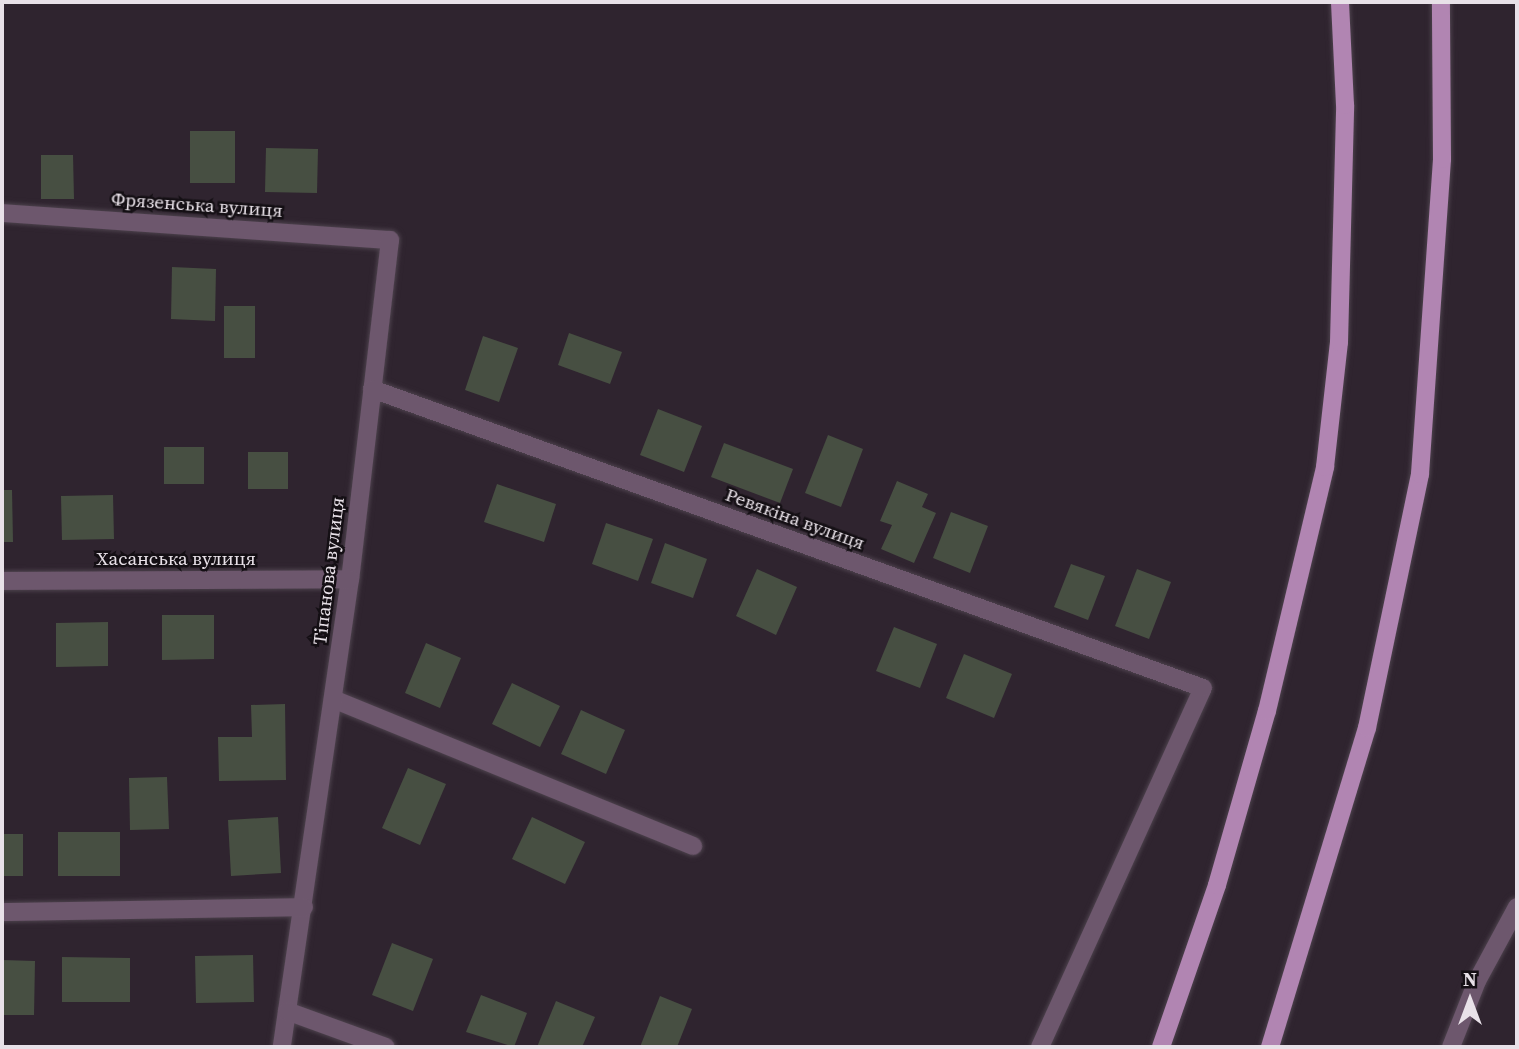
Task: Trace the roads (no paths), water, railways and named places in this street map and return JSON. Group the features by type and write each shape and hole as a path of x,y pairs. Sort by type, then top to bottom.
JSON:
{"main road":[{"path":"1161,1047 1217,885 1263,724 1325,467 1339,342 1345,105 1340,2"},
{"path":"1269,1047 1367,729 1420,474 1442,159 1441,2"}],"street":[{"name":"Фрязенська вулиця","path":"2,212 390,240"},
{"name":"Тіпанова вулиця","path":"282,1047 350,579 390,240"},
{"name":"Ревякiна вулиця","path":"372,389 1203,688 1040,1047"},
{"name":"Хасанська вулиця","path":"2,581 350,579"},
{"path":"333,699 693,846"},
{"path":"2,912 304,907"},
{"path":"1451,1047 1477,981 1517,907"},
{"path":"287,1011 386,1047"}]}
